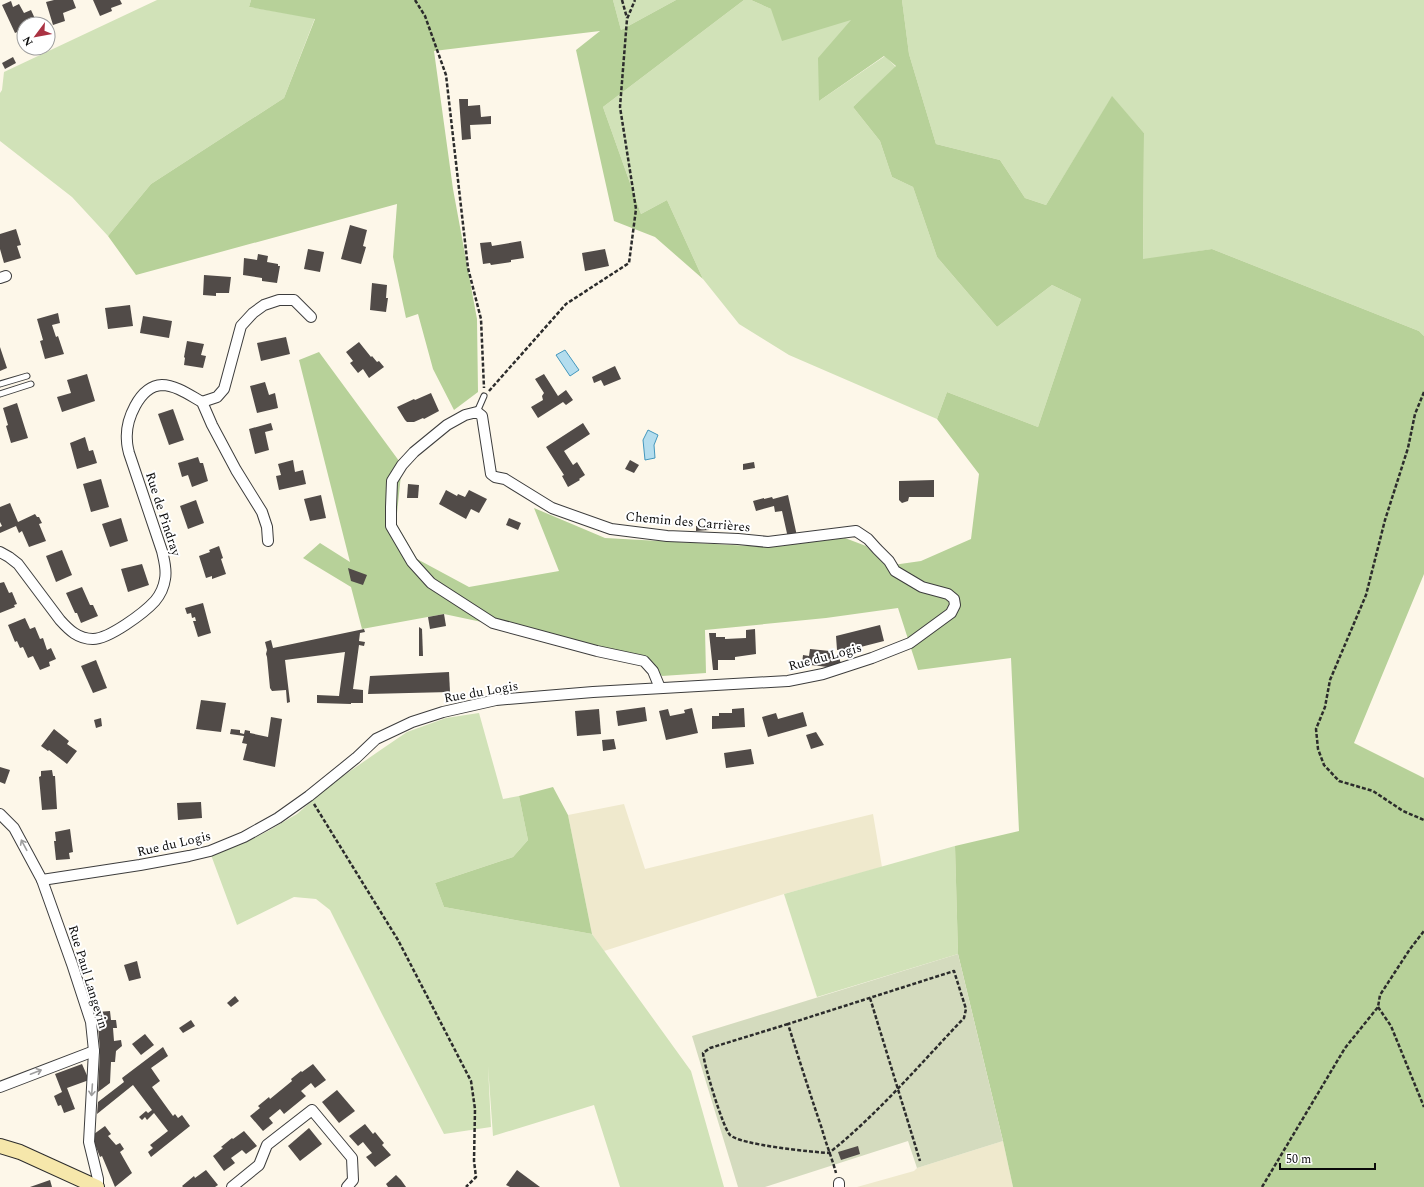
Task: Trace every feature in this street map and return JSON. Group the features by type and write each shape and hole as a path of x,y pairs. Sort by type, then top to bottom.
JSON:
{"main road":[{"path":"0,1146 20,1152 97,1187"}],"street":[{"path":"268,541 265,519 262,512 229,458 202,402 216,397 224,389 241,326 253,313 264,305 279,300 294,300 311,317"},
{"name":"Rue de Pindray","path":"0,552 18,564 60,620 75,635 94,639 104,637 146,611 156,600 162,589 165,580 166,567 126,440 131,415 141,396 148,390 162,385 175,388 202,402"},
{"path":"477,412 465,415 447,425 414,452 402,464 392,481 391,526 412,562 431,583 493,623 597,651 644,661 653,671 660,688"},
{"name":"Chemin des Carrières","path":"477,412 482,416 491,474 495,477 505,479 552,508 612,529 667,536 738,539 768,542 856,531 877,548 895,571 922,587 948,594 954,599 955,605 951,613"},
{"name":"Rue du Logis","path":"42,880 140,866 210,851 262,828 278,818 309,796 356,758 376,739 412,722 443,712 496,700 592,692 788,681 844,668 897,649 910,643 951,613"},
{"name":"Rue Paul Langevin","path":"0,814 14,828 42,880 91,1022 94,1051 89,1142 98,1179 97,1187"},
{"path":"0,1087 94,1051"},
{"path":"232,1187 259,1165 267,1145 312,1110 352,1158 353,1180 347,1187"}],"lane":[{"path":"0,384 26,376"},
{"path":"0,394 31,384"},
{"path":"477,412 484,396"}],"path":[{"path":"415,0 425,16 446,75 468,268 481,319 484,396"},
{"path":"622,0 627,18"},
{"path":"484,396 566,304 629,263 636,209 620,107 627,18 635,0"},
{"path":"1424,392 1415,414 1408,448 1385,520 1366,595 1330,680 1325,707 1316,729 1318,749 1324,765 1339,781 1372,791 1403,811 1424,820"},
{"path":"309,796 398,940 471,1081 475,1109 474,1161 476,1177 466,1187"},
{"path":"1262,1187 1345,1048 1378,1007 1380,995 1410,949 1424,931"},
{"path":"954,970 966,1009 964,1018 898,1088 847,1139 829,1153 803,1152 745,1141 731,1136 724,1124 703,1054 710,1048 788,1024 954,970"},
{"path":"870,998 920,1160"},
{"path":"1378,1007 1391,1026 1424,1107"},
{"path":"788,1024 839,1185"}],"shaded area":[{"path":"624,804 645,869 873,814 882,867 784,894 604,951 592,934 568,815"},
{"path":"1003,1141 1013,1187 857,1187 914,1171 917,1168"}],"green space":[{"path":"157,0 251,0 249,7 315,18 284,98 151,184 108,236 72,197 0,141 0,93 2,90 4,72 38,56 56,56 56,48"},
{"path":"251,0 613,0 621,30 676,0 744,0 603,107 641,214 667,200 703,279 655,237 614,221 576,50 600,31 434,51 453,189 477,319 478,392 454,410 433,369 418,314 406,318 393,257 397,204 136,275 108,236 151,184 284,98 315,19 249,7"},
{"path":"613,0 676,0 621,30"},
{"path":"744,0 751,0 771,9 852,20 819,101 885,56 896,67 853,107 880,141 892,177 913,187 937,257 997,327 1052,285 1081,299 1038,427 947,392 937,419 789,355 739,324 703,279 667,200 641,214 603,107"},
{"path":"751,0 902,0 909,54 936,144 1000,160 1025,198 1046,205 1112,96 1144,133 1143,259 1212,249 1419,331 1424,336 1424,574 1354,743 1424,778 1424,1187 1013,1187 958,954 955,846 1019,831 1011,658 918,670 898,608 826,618 705,630 706,673 662,676 647,657 444,614 362,629 351,587 303,558 320,543 350,562 299,360 319,352 402,465 396,523 417,559 469,587 559,571 534,508 605,538 770,547 845,538 866,546 886,566 921,561 971,539 979,474 937,419 947,392 1038,427 1081,299 1052,285 997,327 937,257 913,187 892,177 880,141 853,107 896,66 884,56 819,101 818,58 851,20 782,41 771,9"},
{"path":"902,0 1424,0 1424,336 1419,331 1212,249 1143,260 1144,133 1112,97 1046,205 1025,198 1000,160 936,144 909,54"},
{"path":"479,713 503,799 519,796 528,840 513,857 435,883 444,907 592,934 691,1071 724,1187 620,1187 594,1105 493,1136 488,1066 491,1127 444,1134 330,910 316,899 294,897 237,925 211,855 254,838 297,814 330,785 407,732 446,718"},
{"path":"553,787 568,815 592,934 444,907 435,883 513,857 528,840 519,796"},
{"path":"955,846 958,954 817,997 784,894"},
{"path":"958,954 1003,1141 917,1168 908,1141 765,1187 738,1187 692,1036"}],"water":[{"path":"565,350 579,370 570,376 556,355"},
{"path":"648,430 658,435 654,445 655,458 645,460 643,440"}],"building":[{"path":"54,0 73,0 76,8 63,13 65,21 56,24 56,16 50,16 46,2"},
{"path":"93,0 120,0 122,4 111,8 112,11 100,16"},
{"path":"11,1 13,7 19,4 24,13 31,10 34,16 16,16 15,33 2,5"},
{"path":"13,57 16,63 5,69 2,63"},
{"path":"459,99 468,99 468,106 480,105 481,117 491,116 491,124 470,125 471,139 462,140"},
{"path":"350,225 367,230 363,246 366,247 361,264 341,259"},
{"path":"16,229 21,245 17,246 21,258 4,263 0,249 0,234"},
{"path":"521,241 524,258 511,260 511,262 491,265 490,263 483,264 480,243 491,242 492,246"},
{"path":"308,249 324,252 320,272 304,269"},
{"path":"605,249 609,266 585,271 582,253"},
{"path":"258,254 268,256 267,262 278,264 278,266 280,266 277,283 262,281 262,278 243,275 244,258 257,260"},
{"path":"204,275 231,277 229,293 216,293 216,296 203,295"},
{"path":"372,283 387,285 386,298 388,298 386,312 370,310"},
{"path":"130,305 133,326 108,329 105,308"},
{"path":"58,313 60,323 52,325 56,337 58,336 64,354 45,359 40,341 43,340 37,319"},
{"path":"143,316 172,321 169,338 140,333"},
{"path":"286,337 290,354 261,361 257,343"},
{"path":"187,341 204,344 201,355 206,356 203,368 184,365"},
{"path":"359,342 371,357 372,356 377,362 379,361 384,367 369,378 363,369 358,373 350,363 353,361 346,352"},
{"path":"0,347 7,368 0,371"},
{"path":"615,366 621,379 604,386 601,380 594,383 592,377"},
{"path":"87,374 95,401 62,412 57,397 71,393 67,380"},
{"path":"544,374 558,396 566,390 573,400 566,405 563,402 538,418 531,407 543,400 542,396 544,393 535,379"},
{"path":"265,382 269,395 275,393 278,408 257,413 250,386"},
{"path":"431,393 439,411 424,419 423,418 414,422 407,422 397,407"},
{"path":"17,403 28,438 11,443 3,408"},
{"path":"173,409 184,440 169,445 158,414"},
{"path":"271,423 273,430 265,432 269,450 255,454 249,429"},
{"path":"583,423 590,434 564,451 573,465 577,462 585,475 579,479 580,480 568,487 562,476 564,475 546,447"},
{"path":"85,437 89,451 93,450 97,463 77,469 70,443"},
{"path":"198,457 200,463 203,463 208,481 192,487 188,475 182,477 178,463"},
{"path":"293,460 295,472 303,470 306,484 279,490 276,476 281,475 278,464"},
{"path":"630,460 639,465 634,473 625,469"},
{"path":"754,462 755,468 743,470 743,464"},
{"path":"101,479 109,507 91,512 83,484"},
{"path":"934,480 934,497 909,497 908,501 902,503 899,500 899,481"},
{"path":"408,484 419,485 418,498 407,498"},
{"path":"446,490 457,496 458,494 465,497 469,490 487,499 479,513 471,509 466,519 439,504"},
{"path":"321,495 326,518 310,521 304,499"},
{"path":"788,495 797,536 788,538 782,511 775,512 774,506 756,511 753,501 772,497 773,499"},
{"path":"196,500 204,523 188,529 180,506"},
{"path":"10,503 18,522 35,514 39,517 42,523 39,524 46,541 29,547 22,531 19,533 16,526 0,533 0,527 2,526 0,522 0,507"},
{"path":"121,518 128,541 110,547 102,524"},
{"path":"509,518 521,523 518,530 506,525"},
{"path":"708,524 709,530 696,531 696,526"},
{"path":"219,546 223,558 221,559 226,574 212,579 212,576 206,578 199,556 210,552 209,550"},
{"path":"62,550 72,575 56,582 46,556"},
{"path":"142,564 149,585 128,592 121,569"},
{"path":"348,568 367,575 363,585 351,581"},
{"path":"4,582 9,593 12,592 17,604 14,605 15,607 0,613 0,583"},
{"path":"82,587 90,605 93,605 98,616 81,623 66,593"},
{"path":"203,603 211,633 198,637 193,621 196,621 195,617 192,618 191,613 187,614 185,608"},
{"path":"444,614 446,626 430,629 428,617"},
{"path":"25,618 30,629 35,627 40,639 43,638 47,650 51,648 56,659 49,662 50,666 40,670 33,656 28,658 23,647 20,648 17,641 15,642 8,625"},
{"path":"880,625 884,641 845,651 844,649 837,650 836,636"},
{"path":"419,627 422,629 423,656 419,656"},
{"path":"364,629 365,632 360,633 359,641 365,642 364,646 359,645 353,689 363,690 363,703 317,703 317,695 339,696 345,652 285,660 290,702 287,703 286,690 272,691 270,688 265,642 271,640 273,648"},
{"path":"755,629 756,654 735,657 735,660 718,660 718,670 713,670 709,633 716,633 716,637 725,637 725,639 746,638 746,630"},
{"path":"810,649 830,651 830,657 839,657 841,664 828,667 802,664 803,655 809,656"},
{"path":"96,660 107,688 93,693 81,666"},
{"path":"449,672 450,692 368,694 370,676"},
{"path":"201,700 226,703 221,732 196,729"},
{"path":"645,707 647,721 618,726 616,711"},
{"path":"692,708 698,733 666,740 659,711 668,709 670,716 685,713 684,710"},
{"path":"744,708 745,727 712,729 712,716 719,716 719,713 732,713 732,709"},
{"path":"599,709 601,734 577,736 575,711"},
{"path":"803,712 807,726 768,737 762,717 776,713 778,719"},
{"path":"271,717 282,719 275,767 243,760 247,744 242,743 244,736 230,734 231,729 240,730 240,733 244,734 245,730 250,731 250,733 268,737"},
{"path":"101,718 102,726 96,728 94,720"},
{"path":"54,729 69,741 67,744 77,751 67,764 49,750 48,751 41,746"},
{"path":"816,732 824,745 811,749 806,735"},
{"path":"614,739 616,749 603,751 602,740"},
{"path":"751,749 754,764 726,768 724,753"},
{"path":"0,767 10,770 5,784 0,782"},
{"path":"52,770 53,776 55,776 57,809 42,810 39,777 41,776 41,771"},
{"path":"201,802 202,818 178,820 177,803"},
{"path":"70,829 73,852 69,853 70,859 56,860 54,841 56,841 55,832"},
{"path":"137,961 141,978 129,981 124,965"},
{"path":"235,996 239,1001 231,1007 227,1003"},
{"path":"110,1011 111,1020 116,1020 117,1028 113,1028 114,1041 121,1040 122,1046 116,1051 115,1062 111,1062 110,1083 98,1092 100,1051 97,1012"},
{"path":"191,1020 195,1026 183,1033 179,1028"},
{"path":"145,1034 154,1045 141,1055 132,1044"},
{"path":"163,1047 168,1056 151,1068 160,1081 152,1087 173,1116 175,1114 178,1118 182,1115 190,1126 151,1157 148,1152 153,1148 150,1145 168,1131 154,1113 147,1120 145,1117 142,1120 139,1117 146,1111 148,1113 152,1110 133,1085 97,1114 98,1102 124,1082 122,1078"},
{"path":"82,1064 89,1080 67,1088 75,1109 64,1113 61,1105 58,1106 54,1096 62,1092 55,1074"},
{"path":"313,1064 326,1080 315,1088 311,1083 301,1091 306,1096 284,1114 280,1109 269,1118 273,1123 263,1131 250,1116 260,1108 258,1106 269,1097 270,1099 292,1081 291,1079 301,1071 302,1072"},
{"path":"337,1090 355,1111 339,1123 322,1102"},
{"path":"365,1124 373,1134 375,1132 384,1143 382,1145 391,1155 375,1167 366,1157 372,1153 363,1142 358,1146 349,1136"},
{"path":"105,1126 111,1134 108,1136 116,1145 120,1143 124,1149 120,1152 132,1173 115,1187 102,1156 100,1157 94,1142 94,1134"},
{"path":"309,1128 322,1144 300,1161 288,1146"},
{"path":"244,1131 257,1146 246,1154 242,1150 231,1158 235,1163 224,1171 213,1156 232,1138 233,1139"},
{"path":"858,1146 860,1154 841,1160 838,1152"},
{"path":"206,1170 218,1185 215,1187 182,1186 194,1176 195,1178"},
{"path":"517,1170 540,1187 510,1187 506,1185"},
{"path":"396,1175 406,1187 388,1187 386,1184"},
{"path":"50,1180 52,1187 30,1187"}]}
